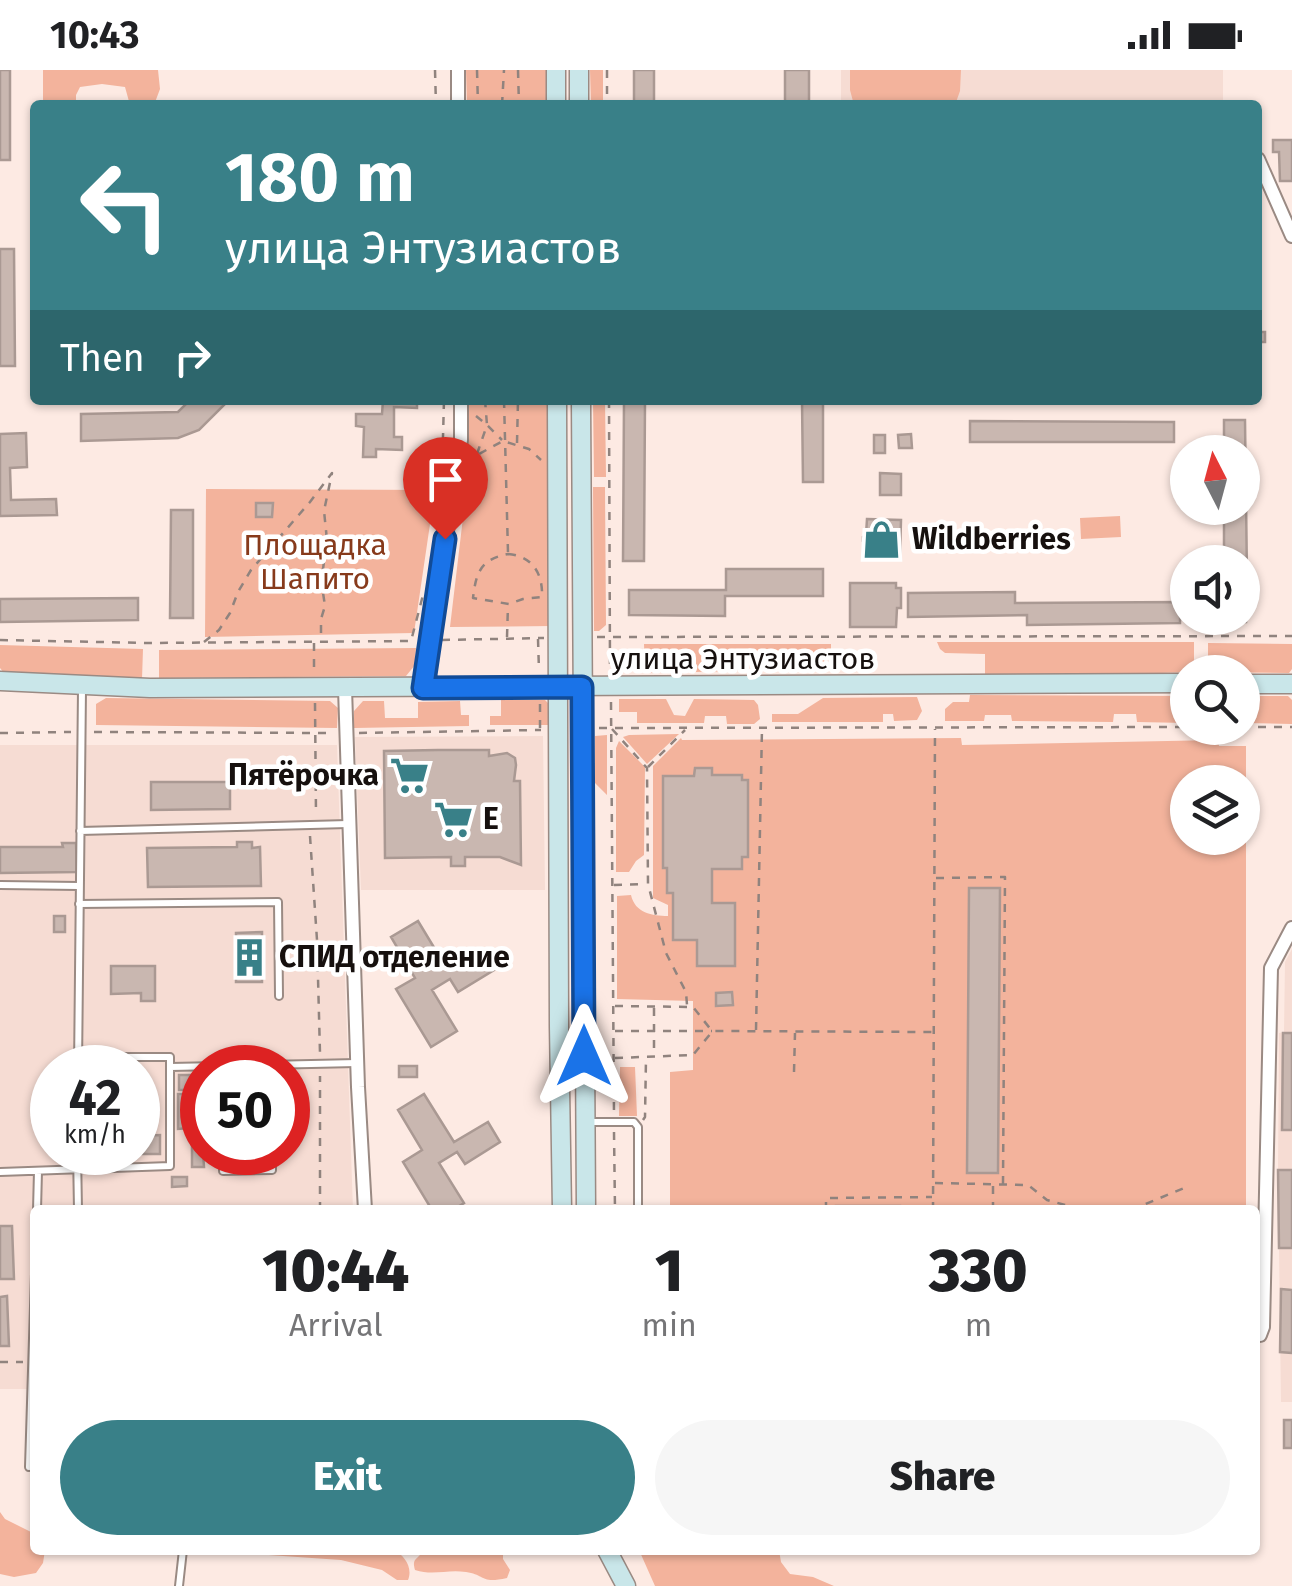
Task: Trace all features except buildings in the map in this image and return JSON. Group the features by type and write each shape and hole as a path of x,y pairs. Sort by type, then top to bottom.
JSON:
{"main road":[{"path":"556,70 556,100"},
{"path":"579,70 579,100"},
{"path":"558,405 562,1204 586,1203 581,405"},
{"name":"улица Энтузиастов","path":"0,681 150,688 1170,683"},
{"path":"1260,684 1292,684"},
{"path":"559,1026 584,1023"},
{"path":"560,1121 585,1122"},
{"path":"610,1555 622,1579"}],"street":[{"path":"458,70 458,100"},
{"path":"1264,188 1292,236"},
{"path":"423,688 461,440 461,405"},
{"path":"346,688 365,1205"},
{"path":"1260,1335 1270,968 1292,928"}],"lane":[{"path":"78,1045 82,685"},
{"path":"80,831 350,824"},
{"path":"0,884 79,886"},
{"path":"80,904 278,902 279,996"},
{"path":"160,1057 170,1057 170,1166 160,1166"},
{"path":"310,1064 357,1062"},
{"path":"170,1066 180,1066"},
{"path":"585,1122 634,1122 638,1127 638,1205"},
{"path":"0,1172 30,1171"},
{"path":"36,1205 38,1175"},
{"path":"77,1175 78,1205"},
{"path":"29,1467 30,1441"},
{"path":"179,1586 182,1555"}],"path":[{"path":"435,70 436,100"},
{"path":"477,70 478,100"},
{"path":"502,100 504,70"},
{"path":"518,70 519,100"},
{"path":"607,70 607,100"},
{"path":"442,472 444,405"},
{"path":"465,405 503,441 529,449 558,482"},
{"path":"470,470 486,425 485,405"},
{"path":"504,405 508,554"},
{"path":"516,446 518,405"},
{"path":"609,405 615,1205"},
{"path":"476,455 503,441"},
{"path":"203,643 230,614 250,570 332,473 324,511 327,540 321,642"},
{"path":"520,555 538,571 542,596 508,604 472,598 478,571 494,556 520,555"},
{"path":"0,640 410,641 423,595"},
{"path":"507,638 508,604"},
{"path":"582,637 1292,636"},
{"path":"429,640 558,638"},
{"path":"314,642 320,1205"},
{"path":"1260,727 1292,727"},
{"path":"611,728 647,768 648,884 666,953 686,992 688,1008"},
{"path":"647,768 688,728"},
{"path":"756,1032 762,728"},
{"path":"933,1205 935,728"},
{"path":"934,878 1005,877 1003,1184"},
{"path":"612,885 648,884"},
{"path":"613,1006 693,1008 712,1032"},
{"path":"654,1007 654,1057"},
{"path":"613,1031 934,1032"},
{"path":"614,1058 694,1055 712,1032"},
{"path":"794,1072 796,1032"},
{"path":"638,1127 645,1117 646,1057"},
{"path":"933,1183 1028,1185 1047,1200 1066,1205"},
{"path":"992,1184 993,1205"},
{"path":"1148,1205 1190,1186"},
{"path":"826,1205 826,1198 933,1197"},
{"path":"0,1362 30,1362"}],"shaded area":[{"path":"841,70 1223,70 1223,100 841,100"},
{"path":"543,736 545,890 361,890 355,737"},
{"path":"0,745 337,745 353,1205 30,1205 30,1389 0,1389"},
{"path":"1292,949 1292,1402 1281,1402 1279,1033 1284,1032 1285,962"}],"green space":[{"path":"43,70 158,70 160,89 156,100 129,100 125,87 102,84 80,87 76,100 43,100"},
{"path":"466,70 548,70 548,100 467,100"},
{"path":"590,70 603,70 603,100 591,100"},
{"path":"850,70 961,70 957,100 853,100"},
{"path":"468,405 551,405 552,626 450,627 467,484"},
{"path":"593,405 605,405 606,477 594,477"},
{"path":"593,487 605,487 606,625 599,631 594,631"},
{"name":"Площадка Шапито","path":"206,489 435,490 414,633 205,637"},
{"path":"1120,516 1121,537 1081,539 1080,518"},
{"path":"937,642 1194,642 1194,655 1170,655 1170,673 1098,675 985,674 985,654 945,653"},
{"path":"1208,643 1292,644 1292,669 1289,673 1260,673 1260,655 1208,655"},
{"path":"644,644 831,644 831,659 805,670 785,671 778,656 745,657 740,671 645,673"},
{"path":"0,645 143,649 142,679 4,673 0,668"},
{"path":"416,648 415,665 406,676 159,678 159,650"},
{"path":"970,695 1170,696 1170,723 1137,722 1136,714 1114,714 1113,722 1012,721 1011,715 985,715 984,721 945,721 945,709 953,702 969,702"},
{"path":"1260,696 1288,696 1292,700 1292,724 1260,723"},
{"path":"917,697 922,711 917,720 894,721 893,714 883,714 883,722 772,722 772,714 798,714 823,698"},
{"path":"106,698 330,701 338,708 337,728 96,725 96,704"},
{"path":"619,699 666,699 674,715 685,716 694,699 754,700 760,719 754,724 727,724 726,716 705,716 704,723 637,723 637,712 619,712"},
{"path":"501,700 545,700 553,708 553,725 490,725 490,716 501,716"},
{"path":"363,701 384,701 385,718 418,718 418,702 460,701 461,715 469,715 469,726 354,728 354,711"},
{"path":"679,734 647,764 623,737 629,735"},
{"path":"607,735 607,795 595,783 595,736"},
{"path":"681,738 961,738 962,745 1170,741 1170,745 1246,746 1246,765 1170,765 1170,855 1246,855 1246,1205 670,1205 670,1072 693,1070 693,1001 617,999 617,896 631,895 640,910 650,914 668,916 668,905 653,898 653,766"},
{"path":"619,741 645,767 644,855 629,872 616,872"},
{"path":"620,1067 635,1067 637,1116 619,1116"},
{"path":"0,1512 5,1519 30,1532 30,1555 44,1555 36,1573 14,1577 0,1574"},
{"path":"269,1555 401,1555 407,1562 408,1580 397,1580 382,1570 341,1560"},
{"path":"419,1555 503,1555 510,1570 507,1578 487,1580 466,1572 415,1570"},
{"path":"641,1555 780,1555 790,1574 813,1577 834,1586 655,1586"}],"place":[{"name":"Wildberries","path":"882,539"},
{"name":"Пятёрочка","path":"409,775"},
{"name":"Е","path":"453,819"},
{"name":"СПИД отделение","path":"249,957"}],"route":[{"path":"445,539 423,688 582,687 584,1056"}]}
